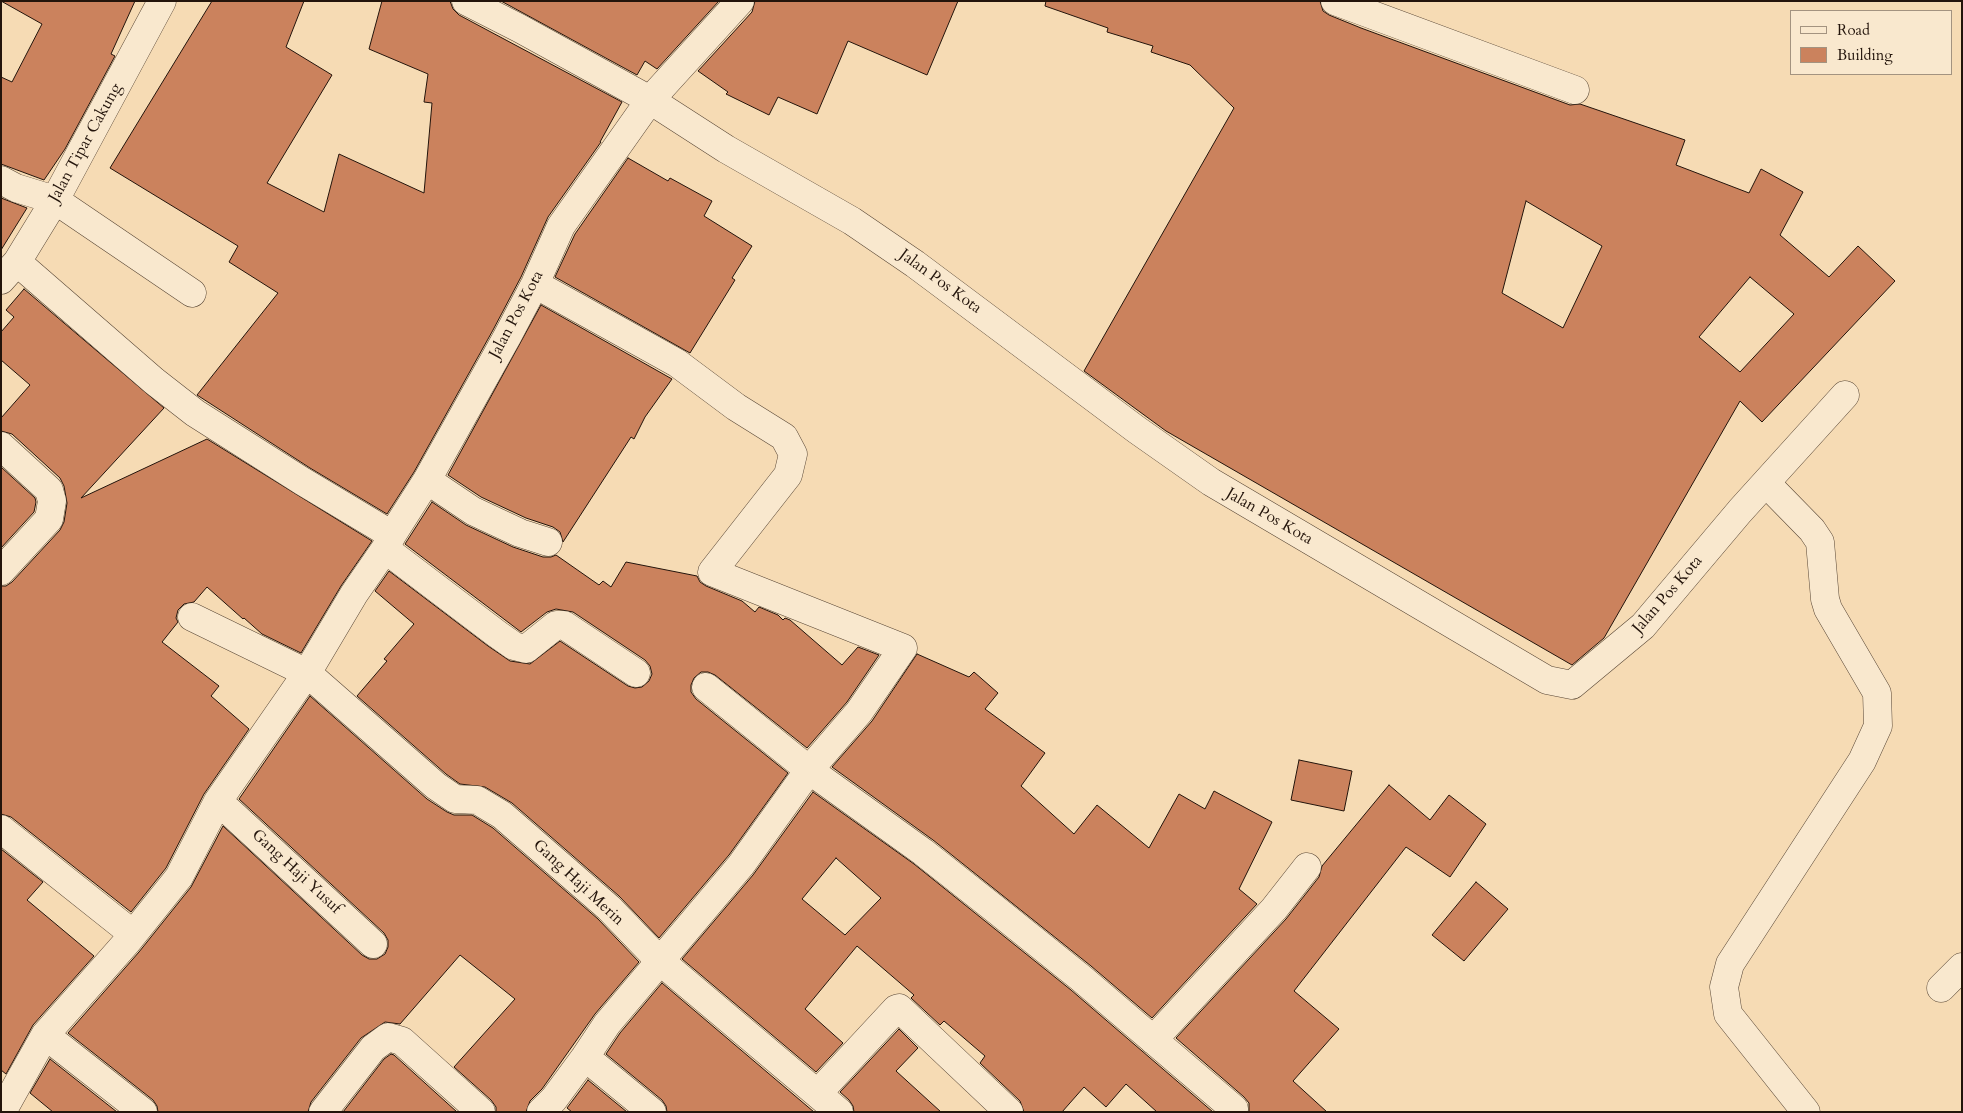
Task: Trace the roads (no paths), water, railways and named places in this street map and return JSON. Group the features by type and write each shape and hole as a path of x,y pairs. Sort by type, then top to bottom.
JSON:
{"street":[{"name":"Jalan Tipar Cakung","path":"9,271 55,200 162,1"},
{"name":"Jalan Pos Kota","path":"466,1 650,100 726,149 852,221 907,258 1137,430 1211,482 1547,680 1572,685 1643,626 1740,511 1845,395"},
{"name":"Jalan Pos Kota","path":"2,1112 45,1035 179,877 218,801 307,673 354,594 427,480 535,284 561,226 650,100 740,1"},
{"path":"1336,1 1575,90"},
{"path":"1,180 16,188 55,200 192,293"},
{"path":"9,271 195,412 302,481 389,542 497,634 514,646 526,649 556,625 564,625 636,673"},
{"path":"535,284 677,363 736,407 784,437 793,454 788,475 712,572 903,648 859,712 810,770 741,865 607,1024 554,1099 541,1112"},
{"path":"1,446 49,490 52,501 49,519 1,571"},
{"path":"427,480 473,511 520,533 548,542"},
{"path":"1766,483 1812,530 1820,542 1825,599 1828,609 1877,693 1878,726 1862,761 1730,964 1724,986 1728,1014 1806,1112"},
{"name":"Gang Haji Merin","path":"192,617 307,673 436,786 455,798 477,800 502,815 609,908 659,960 839,1112"},
{"path":"706,687 810,770 923,852 966,886 1081,978 1234,1109"},
{"name":"Gang Haji Yusuf","path":"218,801 373,944"},
{"path":"1,829 132,934"},
{"path":"1153,1040 1274,909 1307,867"},
{"path":"1941,988 1962,967"},
{"path":"818,1093 899,1008 1009,1112"},
{"path":"45,1035 143,1112"},
{"path":"323,1112 373,1048 388,1037 402,1041 480,1112"},
{"path":"585,1057 652,1112"}]}
